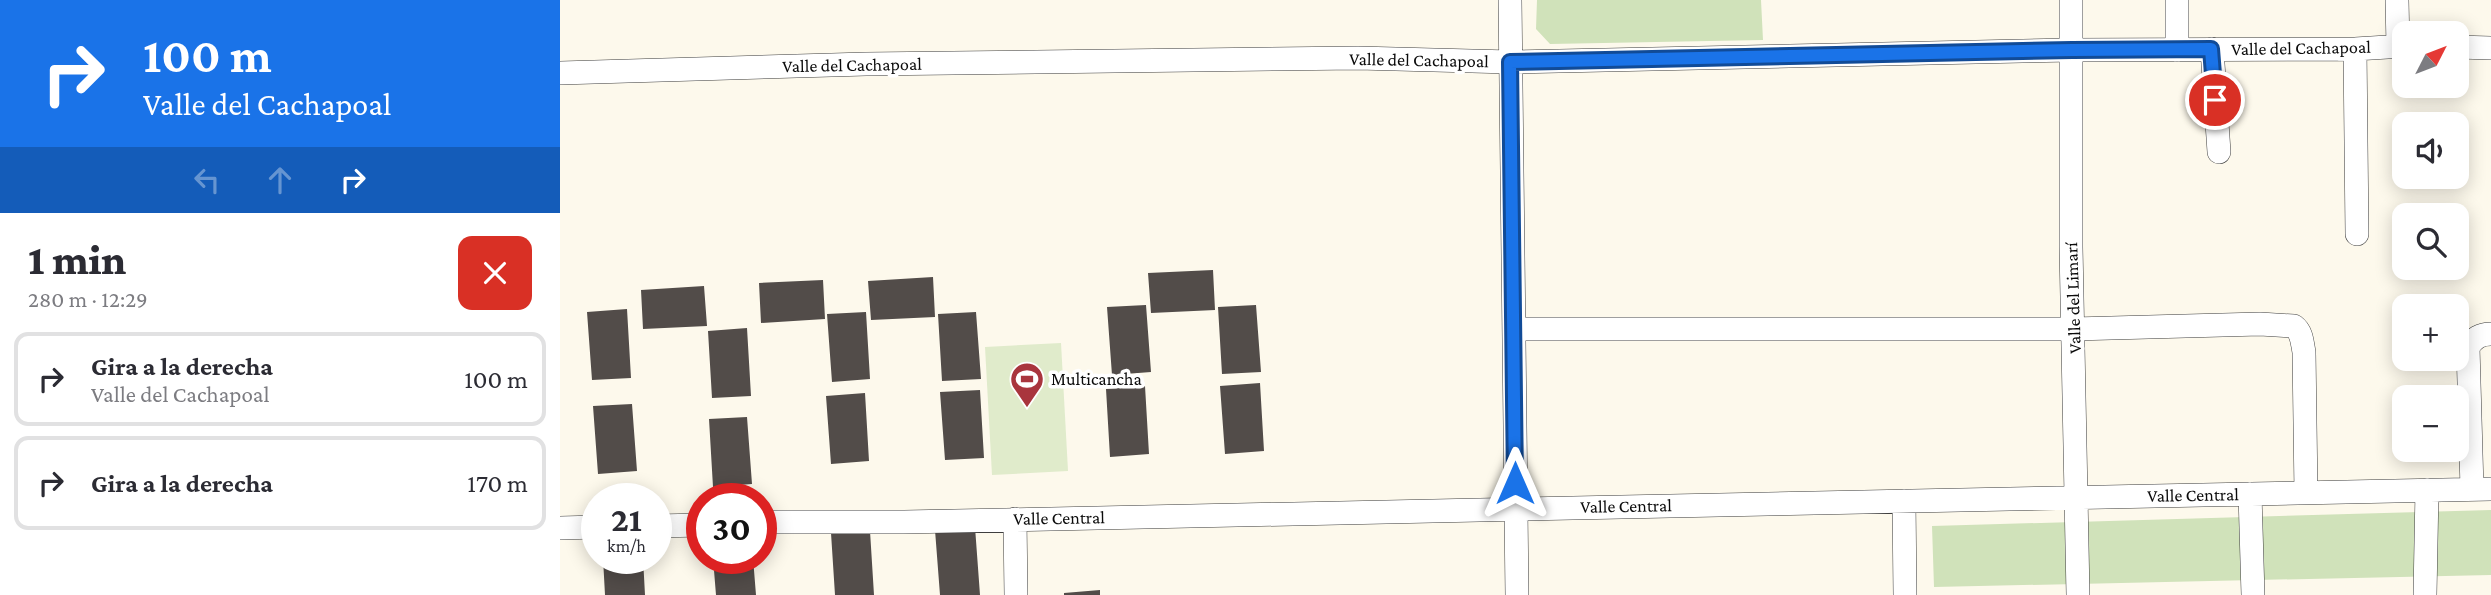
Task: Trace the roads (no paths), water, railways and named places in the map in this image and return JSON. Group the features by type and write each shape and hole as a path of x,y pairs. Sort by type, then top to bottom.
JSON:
{"street":[{"path":"1510,0 1517,595"},
{"name":"Valle del Limarí","path":"2071,0 2071,247 2078,595"},
{"path":"2177,0 2177,50"},
{"path":"2397,0 2399,21"},
{"name":"Valle del Cachapoal","path":"560,73 905,63 1358,58 1510,62 2072,50 2392,47"},
{"path":"2469,47 2491,48"},
{"path":"2211,49 2219,152"},
{"path":"2355,49 2357,234"},
{"path":"1514,329 2074,329 2284,324 2298,329 2304,352 2306,493"},
{"path":"2482,489 2469,347 2473,340 2482,334 2491,334"},
{"name":"Valle Central","path":"777,522 2482,489"},
{"path":"2426,595 2427,490"},
{"path":"2250,494 2253,595"},
{"path":"1904,501 1905,595"},
{"path":"1015,519 1016,595"},
{"path":"560,528 581,527"}],"place":[{"name":"Multicancha","path":"1027,409"}]}
